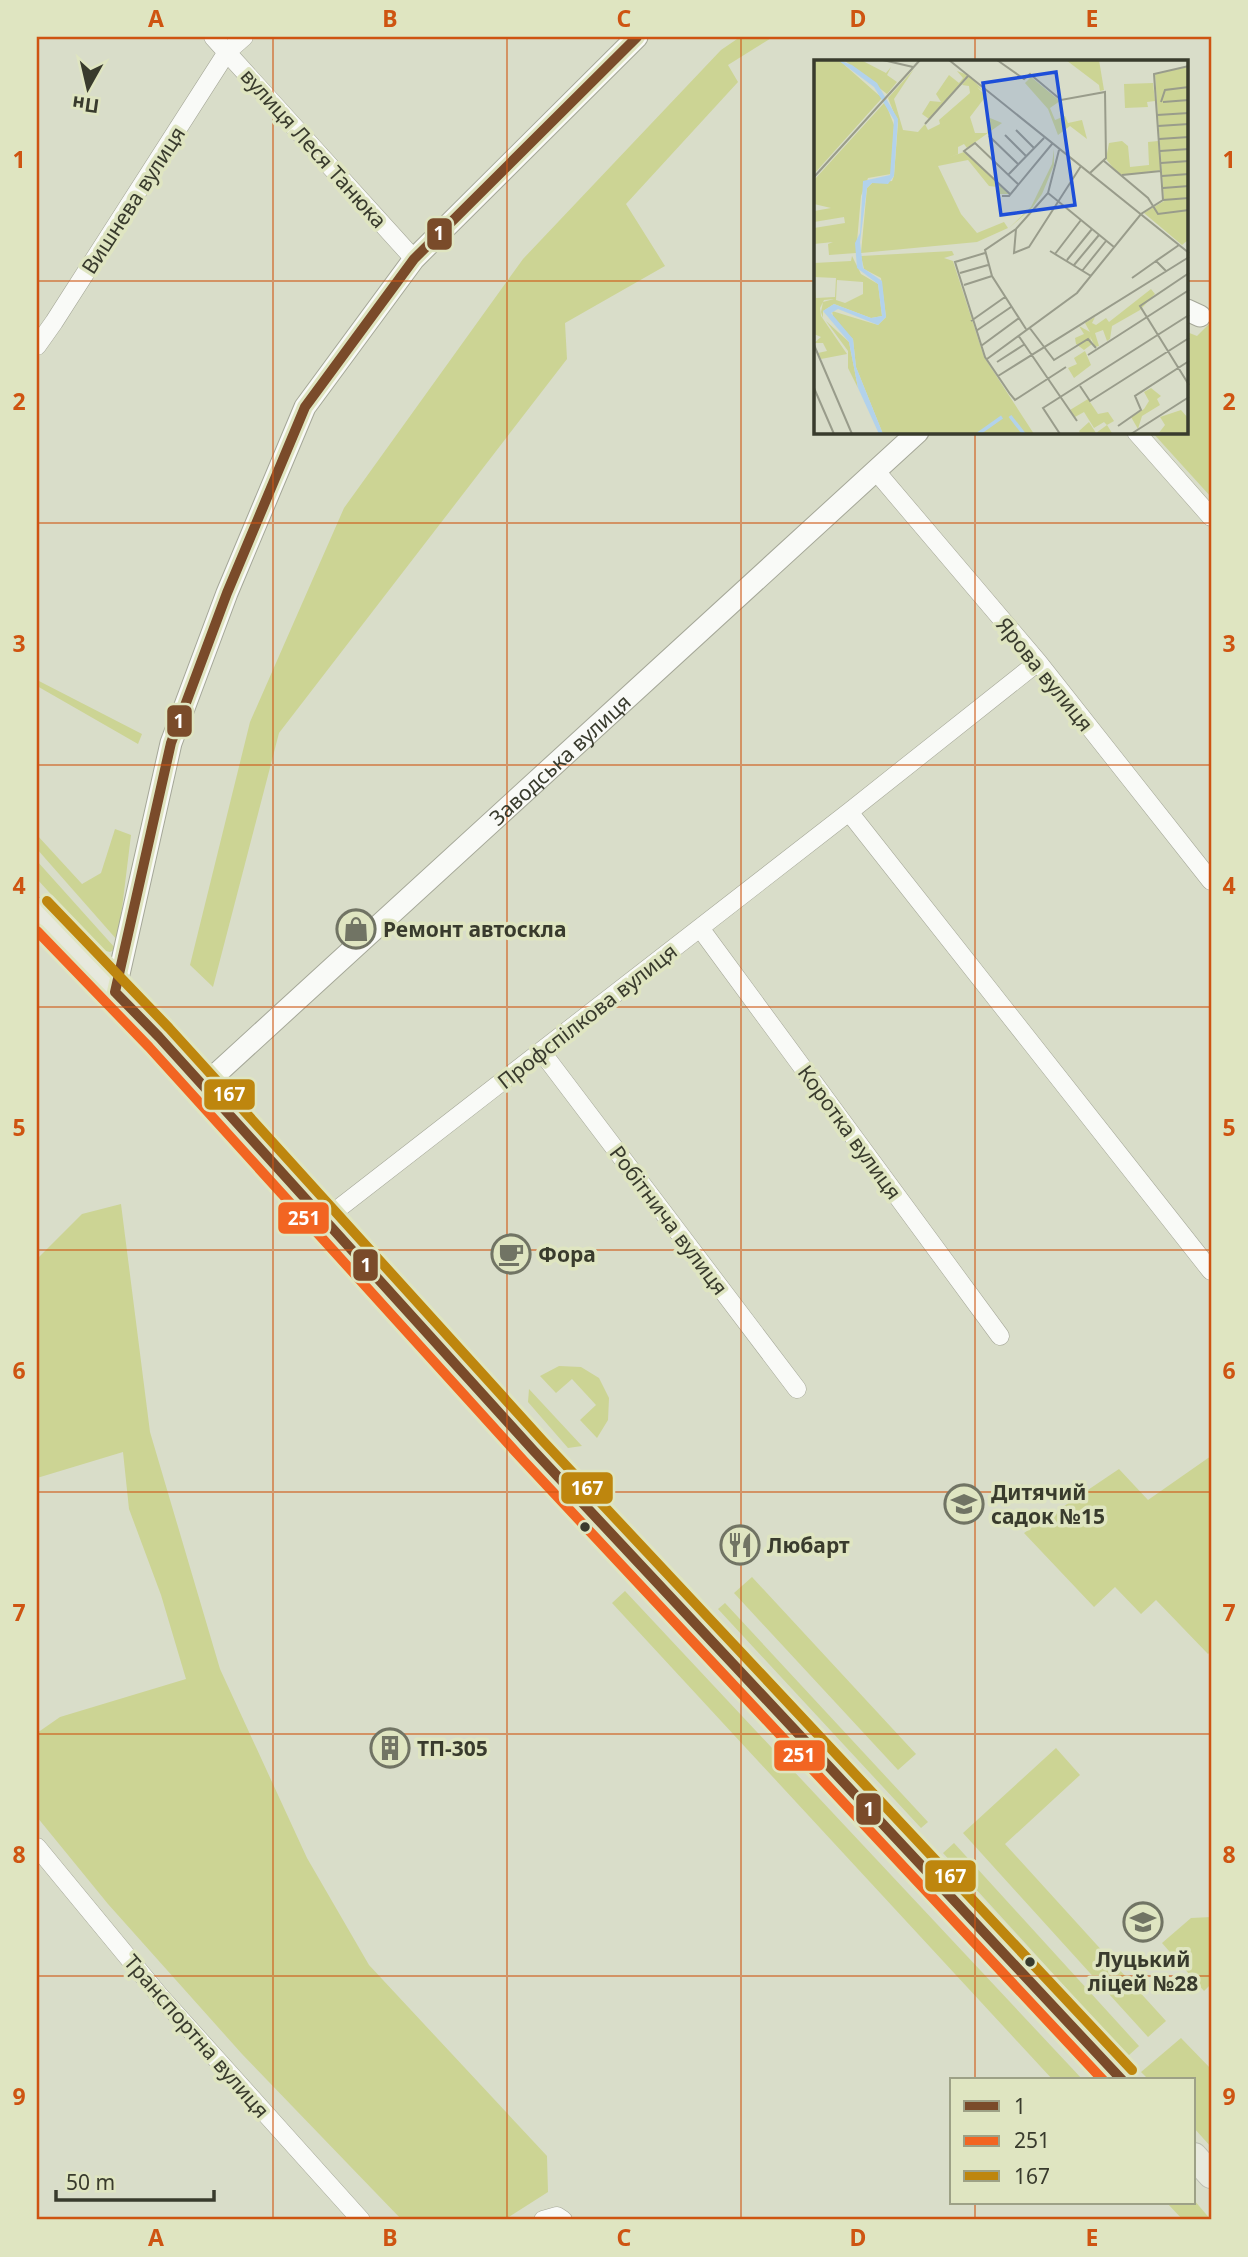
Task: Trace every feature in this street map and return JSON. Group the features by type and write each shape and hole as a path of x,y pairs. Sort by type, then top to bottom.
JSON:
{"main road":[{"path":"37,911 159,1037 541,1459 1120,2078"},
{"path":"1196,2158 1211,2175"}],"street":[{"name":"вулиця Леся Танюка","path":"213,37 414,260"},
{"name":"Вишнева вулиця","path":"37,346 228,52 244,37"},
{"path":"115,992 171,743 227,593 305,407 414,260 637,37"},
{"name":"Заводська вулиця","path":"202,1087 916,434"},
{"path":"1138,434 1211,517"},
{"name":"Ярова вулиця","path":"875,470 1038,662 1211,881"},
{"name":"Профспілкова вулиця","path":"325,1219 1038,662"},
{"path":"849,812 1211,1271"},
{"name":"Коротка вулиця","path":"700,928 1000,1336"},
{"name":"Робітнича вулиця","path":"541,1051 797,1389"},
{"name":"Транспортна вулиця","path":"37,1847 159,1995 361,2220"},
{"path":"543,2220 556,2216 563,2220"}],"green space":[{"path":"740,37 773,37 728,65 738,82 626,204 665,266 565,323 567,359 279,733 213,987 190,965 250,722 344,508 523,259 721,50"},
{"path":"1211,322 1211,497 1154,434 1188,434 1188,332 1197,336"},
{"path":"37,680 142,734 138,744 37,686"},
{"path":"115,829 131,835 118,941 37,849 37,835 82,884 101,873"},
{"path":"37,861 116,949 110,952 102,950 37,879"},
{"path":"121,1204 150,1432 220,1669 307,1858 369,1965 547,2156 548,2192 504,2220 402,2220 242,2054 108,1904 37,1817 37,1733 60,1717 186,1679 161,1595 129,1509 123,1452 37,1478 37,1259 82,1214"},
{"path":"559,1366 581,1367 599,1378 609,1398 608,1420 597,1438 580,1420 596,1405 572,1379 556,1393 540,1376"},
{"path":"529,1389 582,1446 568,1448 528,1402"},
{"path":"1211,1456 1211,1651 1208,1654 1156,1600 1141,1614 1115,1587 1094,1607 1024,1533 1119,1469 1148,1500"},
{"path":"752,1577 916,1754 898,1770 734,1593"},
{"path":"625,1591 1081,2078 1051,2078 612,1603"},
{"path":"725,1603 928,1822 921,1828 718,1609"},
{"path":"1056,1748 1080,1775 1005,1844 1166,2021 1148,2037 963,1833"},
{"path":"954,1843 1139,2046 1128,2056 943,1853"},
{"path":"1211,1917 1211,1984 1204,1991 1162,1943 1191,1918"},
{"path":"1181,2038 1211,2069 1211,2147 1196,2130 1196,2078 1147,2078 1141,2072"},
{"path":"1196,2202 1211,2220 1183,2220 1168,2204"}],"transit line":[{"name":"1","path":"115,992 171,743 227,593 305,407 414,259 637,37"},
{"name":"167","path":"47,901 169,1028 543,1441 1132,2070"},
{"name":"251","path":"37,931 149,1047 523,1460 1101,2078"},
{"name":"1","path":"115,992 159,1037 533,1450 1120,2078"}],"place":[{"name":"Ремонт автоскла","path":"356,929"},
{"name":"Фора","path":"511,1254"},
{"name":"Дитячий садок №15","path":"964,1504"},
{"name":"Любарт","path":"740,1545"},
{"name":"ТП-305","path":"390,1748"},
{"name":"Луцький ліцей №28","path":"1143,1922"}]}
